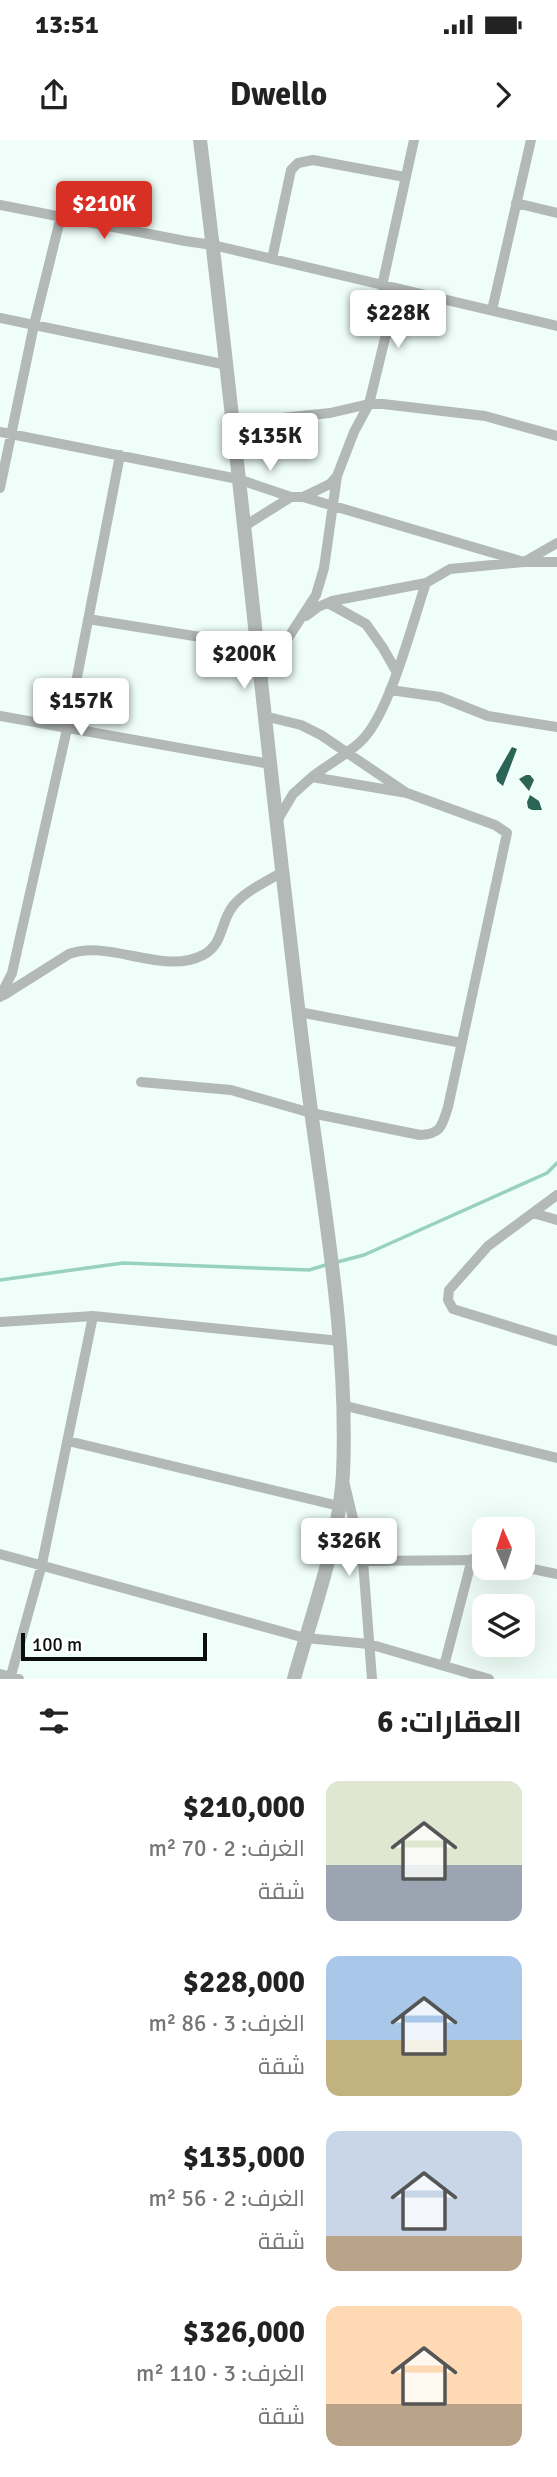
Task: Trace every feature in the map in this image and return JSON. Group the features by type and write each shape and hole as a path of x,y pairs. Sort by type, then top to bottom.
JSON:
{"street":[{"path":"200,140 276,821 340,1341 343,1475 339,1506 294,1679"},
{"path":"382,286 414,140"},
{"path":"492,310 531,140"},
{"path":"272,259 291,170 298,163 313,160 405,177"},
{"path":"516,203 557,213"},
{"path":"0,205 213,244 557,326"},
{"path":"0,488 5,433 61,216"},
{"path":"260,681 316,595 324,568 337,476 354,432 369,404 397,289"},
{"path":"0,318 227,365"},
{"path":"232,423 330,413 369,404 485,416 557,436"},
{"path":"5,433 238,479 524,562 557,543"},
{"path":"1,997 12,973 66,729 120,455"},
{"path":"243,527 297,497 330,484 337,476"},
{"path":"301,620 328,603 426,583 450,569 524,562 557,562"},
{"path":"276,821 293,794 345,752 358,745 372,728 390,690 426,583"},
{"path":"328,603 366,624 396,671"},
{"path":"88,619 257,646"},
{"path":"390,690 440,697 488,716 557,727"},
{"path":"0,716 270,764"},
{"path":"264,716 301,724 407,793"},
{"path":"141,1082 231,1090 312,1113 420,1135 432,1134 440,1128 449,1107 508,833 495,825 407,793 312,777"},
{"path":"1,997 78,951 142,956 172,962 188,961 205,955 217,944 230,910 239,900 282,872"},
{"path":"299,1012 462,1043"},
{"path":"557,1195 488,1246 449,1290 448,1300 453,1309 557,1340"},
{"path":"533,1213 557,1220"},
{"path":"0,1322 93,1316 340,1341"},
{"path":"10,1677 41,1564 93,1316"},
{"path":"342,1405 557,1458"},
{"path":"68,1441 339,1506"},
{"path":"343,1475 363,1561 372,1679"},
{"path":"0,1553 305,1638 369,1644 489,1679"},
{"path":"363,1561 472,1559 444,1666"},
{"path":"536,1570 557,1574"}],"building":[{"path":"512,747 517,749 503,786 497,781 496,775"},
{"path":"530,775 534,780 529,791 519,779"},
{"path":"530,795 539,801 542,810 528,808"}],"waterway":[{"path":"337,1262 364,1255 547,1173 557,1163"},
{"path":"0,1280 123,1263 309,1270 329,1264"}]}
